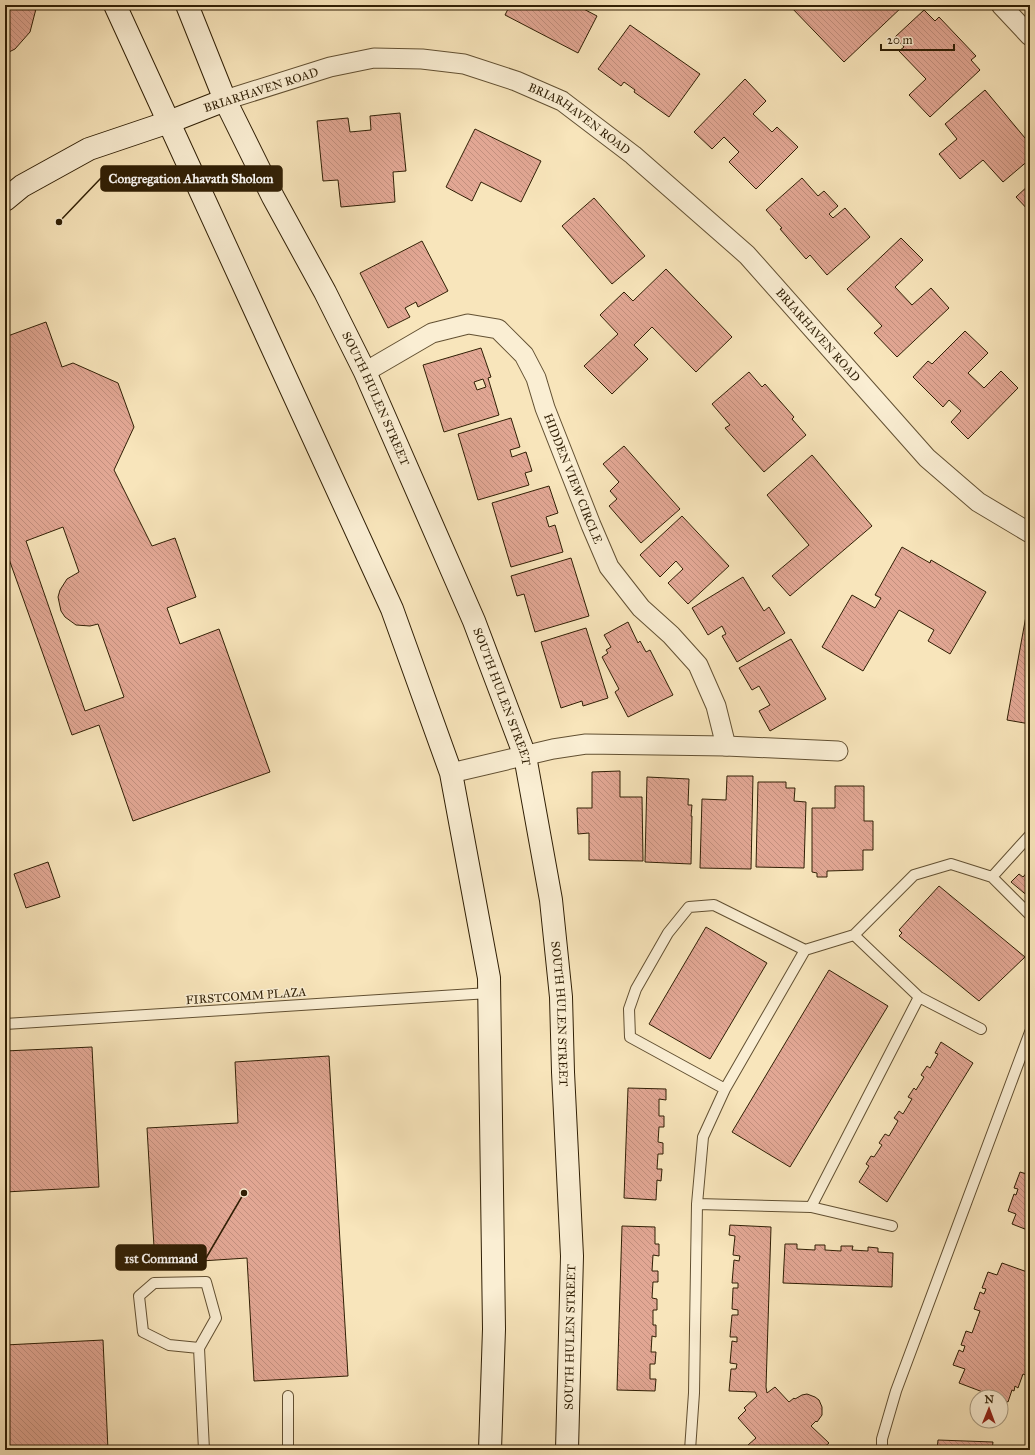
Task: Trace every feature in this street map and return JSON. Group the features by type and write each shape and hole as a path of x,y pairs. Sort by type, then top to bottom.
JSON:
{"main road":[{"path":"115,5 392,609 451,773 489,978 494,1329 490,1450"},
{"name":"SOUTH HULEN STREET","path":"187,5 225,100 273,197 365,372 474,621 525,756 552,900 561,997 572,1256 567,1450"},
{"name":"BRIARHAVEN ROAD","path":"5,200 22,186 89,149 169,122 225,100"}],"street":[{"path":"1001,5 1030,36"},
{"name":"BRIARHAVEN ROAD","path":"225,100 330,67 374,58 422,59 464,64 516,81 562,101 633,155 747,254 927,458 978,502 1030,533"},
{"name":"HIDDEN VIEW CIRCLE","path":"365,372 432,334 468,324 498,329 524,354 536,378 545,408 609,567 641,608 671,635 698,665 716,706 726,746"},
{"path":"451,773 553,749 586,744 726,746 838,751"}],"lane":[{"path":"992,877 1030,836"},
{"path":"690,1450 694,1393 697,1204 703,1137 725,1089 805,950 854,935 914,875 951,864 992,877 1030,915"},
{"path":"725,1089 630,1037 629,1009 636,989 668,933 689,907 714,905 805,950"},
{"path":"854,935 919,997 981,1029"},
{"name":"FIRSTCOMM PLAZA","path":"5,1024 489,993"},
{"path":"811,1208 919,997"},
{"path":"882,1450 882,1439 896,1391 1030,1032"},
{"path":"697,1204 811,1208 892,1226"},
{"path":"199,1348 169,1345 143,1332 139,1296 154,1283 206,1282 216,1318 199,1348 204,1450"},
{"path":"288,1396 288,1450"}],"building":[{"path":"5,5 37,5 30,32 15,49 5,54"},
{"path":"510,5 576,5 597,16 578,53 505,15"},
{"path":"789,5 904,5 844,62"},
{"path":"924,10 935,21 939,17 976,56 971,60 980,70 930,117 909,95 926,79 899,51 904,47 895,37"},
{"path":"630,25 700,74 669,117 634,92 635,90 624,82 621,86 598,69"},
{"path":"745,79 766,101 753,114 772,132 777,127 798,147 756,189 729,162 739,152 724,137 712,149 694,132"},
{"path":"985,90 1030,144 1030,159 1003,182 983,160 960,179 939,154 957,139 945,124"},
{"path":"400,113 406,171 393,172 395,202 341,207 338,180 323,181 317,121 348,118 350,132 371,130 370,116"},
{"path":"475,129 541,161 521,202 481,182 472,201 446,187"},
{"path":"802,178 818,196 824,191 838,206 829,214 833,218 845,208 870,237 827,275 810,255 806,259 766,210"},
{"path":"1030,184 1030,212 1016,197"},
{"path":"594,198 645,256 612,284 562,226"},
{"path":"901,238 923,260 895,287 912,305 931,288 949,308 897,357 874,333 882,326 847,289"},
{"path":"422,241 448,291 418,307 416,302 405,308 410,317 388,328 360,273"},
{"path":"666,269 732,337 696,372 652,327 634,345 648,359 612,394 584,366 618,334 600,315 624,292 633,301"},
{"path":"46,322 62,367 73,363 118,383 134,427 114,470 152,546 175,538 196,597 167,608 180,644 219,629 270,772 133,821 99,725 72,735 5,548 5,337","holes":["63,527 79,572 67,579 60,590 58,597 61,611 65,617 76,625 90,626 98,624 124,697 85,711 26,541"]},
{"path":"965,331 988,353 968,373 984,388 1001,371 1018,388 968,439 951,422 961,411 949,400 943,407 913,377 928,361 932,364"},
{"path":"481,348 491,377 488,378 499,415 444,432 423,365","holes":["483,379 486,387 477,390 474,382"]},
{"path":"749,372 762,387 765,384 794,417 792,419 806,435 764,472 725,428 730,425 712,404"},
{"path":"511,418 520,447 510,450 512,457 526,452 532,471 525,473 529,485 478,500 458,434"},
{"path":"624,446 680,509 641,543 609,506 617,499 610,491 619,482 603,464"},
{"path":"812,455 872,526 790,596 772,576 809,545 767,495"},
{"path":"549,486 558,513 546,517 549,527 555,525 563,552 511,567 492,503"},
{"path":"682,516 729,566 688,604 668,583 683,569 676,561 660,577 640,555"},
{"path":"902,547 930,563 931,560 986,592 950,654 928,641 934,630 899,610 863,671 822,647 852,595 875,608 881,598 875,595"},
{"path":"571,558 589,616 535,632 524,594 517,596 511,576"},
{"path":"743,577 764,611 769,607 785,633 737,662 722,636 726,634 722,626 708,635 692,608"},
{"path":"1028,605 1030,605 1030,724 1007,720"},
{"path":"628,622 638,643 640,641 646,652 650,650 673,695 628,717 615,692 619,689 602,657 608,653 606,650 611,647 604,635"},
{"path":"586,628 608,698 583,706 582,701 561,708 541,642"},
{"path":"791,639 826,699 770,731 759,711 770,705 759,686 752,690 739,668"},
{"path":"620,771 620,797 642,797 643,861 589,860 589,833 578,834 577,808 592,808 592,772"},
{"path":"727,776 753,776 751,869 700,868 702,799 726,800"},
{"path":"647,777 689,779 688,805 692,805 691,864 645,862"},
{"path":"758,782 786,782 786,788 795,788 794,801 806,802 804,868 756,867"},
{"path":"835,786 864,786 864,821 873,821 873,850 863,850 863,870 827,871 827,877 817,877 817,873 812,872 812,808 835,808"},
{"path":"48,862 60,897 26,908 14,874"},
{"path":"1030,869 1030,898 1011,882 1019,874 1023,877"},
{"path":"939,886 1025,957 979,1001 899,936 902,933 899,930"},
{"path":"706,927 767,963 710,1059 649,1024"},
{"path":"829,970 888,1006 790,1167 732,1132"},
{"path":"941,1042 973,1063 887,1202 859,1182 869,1166 866,1164 871,1156 874,1157 882,1145 879,1143 885,1134 889,1136 898,1121 894,1118 899,1111 903,1114 912,1099 908,1097 914,1088 916,1090 924,1077 921,1075 927,1066 930,1068 938,1054 935,1053"},
{"path":"92,1047 99,1187 5,1192 5,1051"},
{"path":"329,1056 348,1376 254,1381 247,1258 155,1264 147,1128 238,1123 235,1062"},
{"path":"628,1088 666,1089 666,1100 659,1099 659,1116 664,1116 664,1127 659,1127 658,1142 663,1143 663,1154 658,1154 657,1169 662,1169 661,1181 657,1180 656,1200 624,1198"},
{"path":"1020,1172 1030,1175 1030,1231 1012,1224 1016,1214 1008,1211 1014,1194 1016,1195 1018,1189 1014,1188"},
{"path":"730,1225 771,1227 767,1393 775,1387 789,1402 794,1398 795,1399 807,1394 819,1400 822,1407 822,1415 817,1422 816,1421 811,1426 829,1443 821,1450 753,1450 748,1445 756,1438 738,1418 746,1410 744,1408 757,1396 755,1392 729,1391 731,1369 736,1369 737,1364 730,1363 732,1341 737,1342 737,1337 730,1337 732,1315 738,1315 738,1310 732,1309 733,1288 738,1288 738,1283 732,1283 734,1260 739,1261 740,1256 733,1255 735,1236 729,1235"},
{"path":"622,1226 655,1227 655,1244 659,1244 659,1256 653,1255 652,1271 658,1271 658,1282 653,1282 652,1298 657,1299 657,1310 653,1310 653,1325 656,1325 656,1337 652,1336 651,1352 656,1352 655,1364 650,1364 650,1379 656,1379 655,1391 617,1390"},
{"path":"785,1244 797,1244 797,1249 815,1250 815,1245 825,1245 825,1250 841,1251 841,1246 853,1246 852,1250 868,1251 868,1247 878,1248 878,1252 893,1253 892,1287 783,1283"},
{"path":"1002,1263 1030,1273 1030,1377 1023,1374 1018,1388 1015,1386 1009,1399 1009,1389 975,1389 959,1383 965,1369 953,1365 959,1350 963,1352 965,1346 961,1345 966,1331 972,1333 980,1311 974,1309 980,1292 984,1294 986,1289 982,1288 988,1272 997,1275"},
{"path":"103,1340 108,1450 5,1450 5,1345"},
{"path":"938,1440 993,1442 992,1450 937,1450"}],"place":[{"name":"Congregation Ahavath Sholom","path":"59,222"},
{"name":"1st Command","path":"244,1193"}]}
